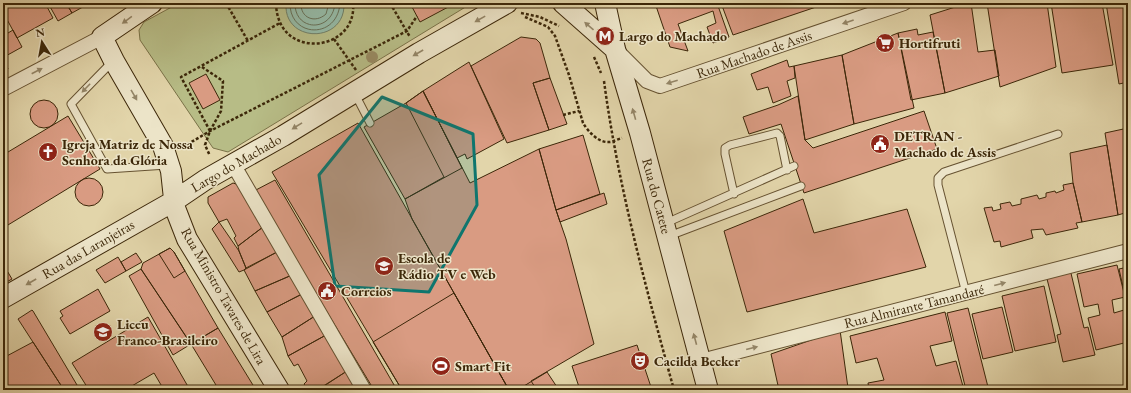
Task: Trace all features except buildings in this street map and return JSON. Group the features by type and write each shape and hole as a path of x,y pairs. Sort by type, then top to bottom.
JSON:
{"main road":[{"path":"102,37 152,3"},
{"path":"563,3 615,49"},
{"name":"Rua do Catete","path":"605,3 615,49 666,230 708,390"},
{"name":"Largo do Machado","path":"102,37 159,138 169,164 174,200 419,52 513,8"},
{"path":"150,214 162,201 169,181 169,164"},
{"path":"187,239 192,202 219,172"},
{"name":"Rua das Laranjeiras","path":"3,298 174,200"},
{"name":"Rua Ministro Tavares de Lira","path":"174,200 178,216 187,239 279,390"}],"street":[{"name":"Rua Machado de Assis","path":"615,49 647,80 660,86 883,6 904,3"},
{"path":"3,89 102,37"},
{"path":"219,172 364,390"},
{"name":"Rua Almirante Tamandaré","path":"701,361 1128,251"}],"lane":[{"path":"114,60 71,104 107,169 169,164"},
{"path":"360,89 370,123"},
{"path":"734,194 725,154 725,148 730,145 776,133 780,136 787,170"},
{"path":"966,293 938,184 938,178 944,172 1058,134"},
{"path":"666,230 734,194 794,166"},
{"path":"666,230 801,186"}],"path":[{"path":"226,3 248,41"},
{"path":"276,3 276,12 280,24 287,34 298,41 310,44 322,44 334,39 344,31 351,20 353,3"},
{"path":"390,3 419,52"},
{"path":"513,8 540,17 560,27"},
{"path":"169,164 210,131 407,31 417,16"},
{"path":"525,17 552,30 562,56 582,122 586,128 599,140 609,142"},
{"path":"210,131 181,77 280,24"},
{"path":"334,39 350,61 360,89"},
{"path":"592,53 603,78 610,129 646,289 674,390"},
{"path":"201,67 223,81 221,111 210,131 205,145 219,172"},
{"path":"563,115 579,111"}],"highlighted area":[{"path":"382,97 473,134 477,205 429,292 335,286 319,175"}],"shaded area":[{"path":"179,3 472,3 228,152 213,148 140,40 139,30 144,22"}],"water":[{"path":"286,3 344,3 342,16 335,26 326,32 315,34 304,32 294,26 288,16"}],"place":[{"name":"Largo do Machado","path":"605,36"},
{"name":"Hortifruti","path":"885,43"},
{"name":"DETRAN - Machado de Assis","path":"880,144"},
{"name":"Igreja Matriz de Nossa Senhora da Glória","path":"48,152"},
{"name":"Escola de Rádio TV e Web","path":"384,266"},
{"name":"Correios","path":"327,291"},
{"name":"Liceu Franco-Brasileiro","path":"103,332"},
{"name":"Cacilda Becker","path":"640,361"},
{"name":"Smart Fit","path":"441,366"}]}
